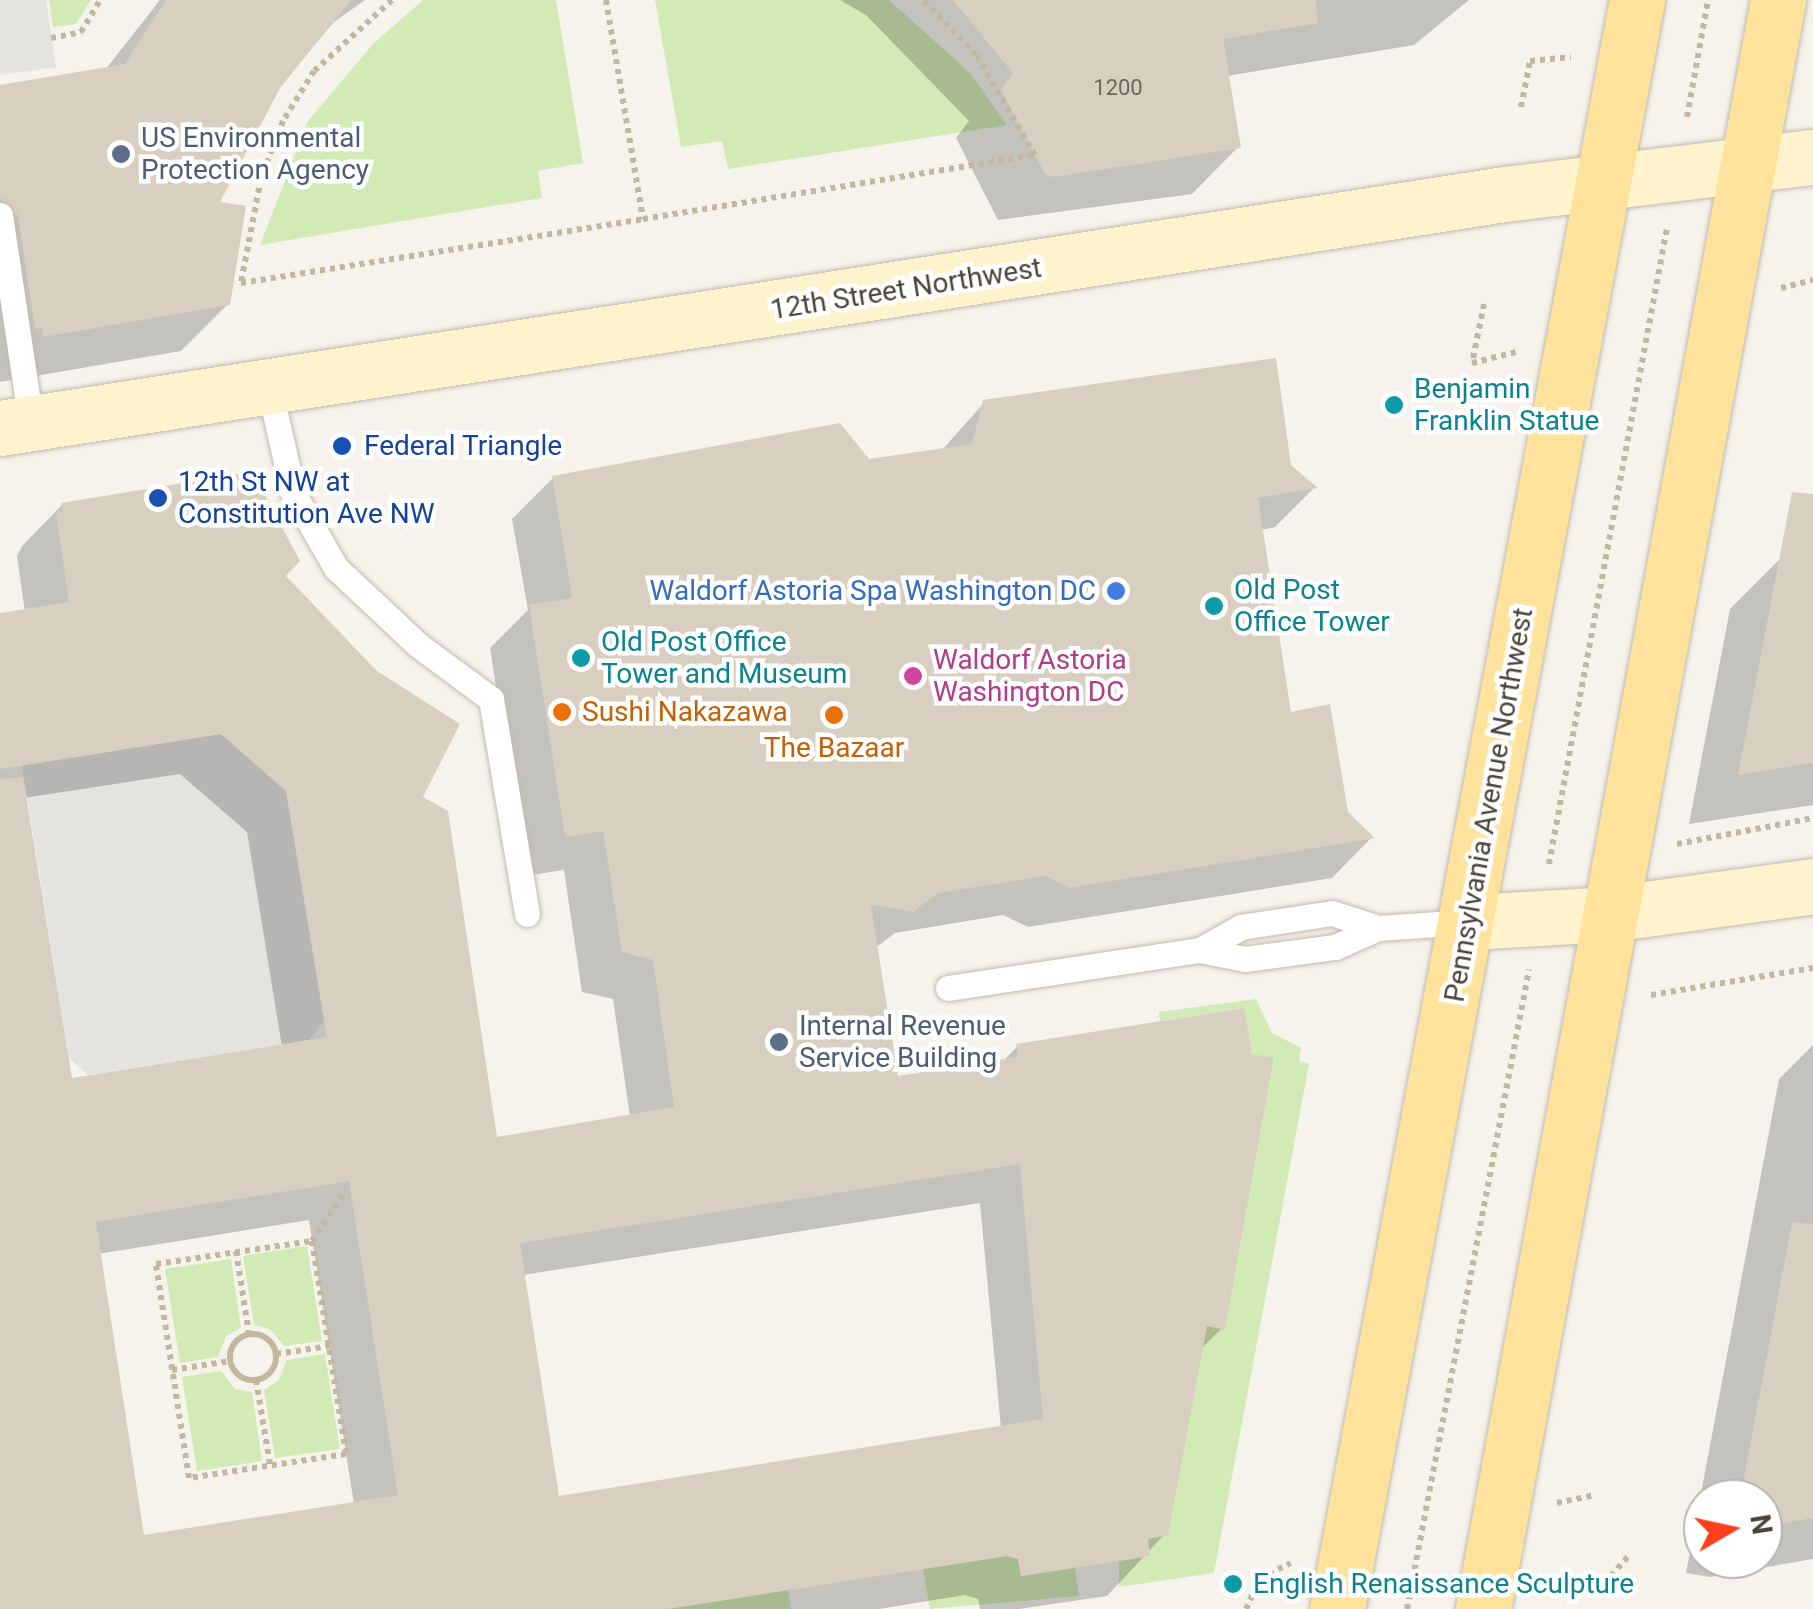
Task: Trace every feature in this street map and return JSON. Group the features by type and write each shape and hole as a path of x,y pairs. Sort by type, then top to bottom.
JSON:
{"main road":[{"name":"Pennsylvania Avenue Northwest","path":"1336,1609 1468,922 1637,0"},
{"path":"1484,1609 1778,0"},
{"name":"12th Street Northwest","path":"16,425 1606,181 1813,157"},
{"path":"1468,922 1609,914 1813,886"}],"lane":[{"path":"0,216 16,425"},
{"path":"269,386 293,494 336,568 418,644 491,698 527,914"},
{"path":"948,988 1200,950 1241,927 1332,913 1378,928 1468,922"}],"path":[{"path":"52,38 81,32 100,0"},
{"path":"392,0 314,72 283,121 260,178 240,283 1035,154 976,55 923,0"},
{"path":"606,0 643,219"},
{"path":"1407,1609 1708,0"},
{"path":"1522,107 1530,61 1577,56"},
{"path":"1781,288 1813,280"},
{"path":"1484,304 1472,364 1518,352"},
{"path":"1759,828 1813,818"},
{"path":"1736,981 1813,968"},
{"path":"312,1241 156,1264 190,1478 346,1454 312,1241 344,1193"},
{"path":"236,1251 249,1335"},
{"path":"249,1335 265,1338 276,1354 272,1370 256,1380 239,1375 230,1362 235,1344 249,1335"},
{"path":"276,1354 328,1346"},
{"path":"172,1370 230,1362"},
{"path":"256,1380 270,1465"},
{"path":"1556,1503 1594,1495"},
{"path":"1611,1576 1630,1554"},
{"path":"1246,1609 1260,1578 1301,1558"}],"green space":[{"path":"49,0 91,0 76,24 53,27"},
{"path":"423,0 556,0 583,163 538,171 542,198 260,245 308,121 374,43"},
{"path":"655,0 889,0 970,73 1007,125 728,169 722,141 681,147"},
{"path":"1256,999 1272,1033 1301,1048 1299,1061 1309,1064 1214,1573 1119,1587 1119,1561 1150,1556 1148,1539 1159,1537 1207,1326 1225,1329 1274,1059 1252,1054 1243,1008 1160,1021 1159,1012"},
{"path":"307,1246 322,1341 284,1346 270,1329 254,1325 243,1256"},
{"path":"231,1259 241,1328 226,1336 218,1357 180,1363 165,1269"},
{"path":"325,1354 340,1449 275,1458 264,1390 278,1381 287,1360"},
{"path":"221,1371 235,1389 252,1392 262,1461 197,1471 182,1377"},
{"path":"1007,1556 1018,1559 1021,1576 1075,1568 1079,1596 930,1609 923,1569"},
{"path":"788,1590 791,1609 668,1609"}],"shaded area":[{"path":"0,0 46,0 56,67 0,75"},
{"path":"221,734 286,791 324,1021 309,1040 88,1075 69,1058 22,766"}],"building":[{"name":"US Environmental Protection Agency","path":"166,0 351,0 280,88 220,202 246,206 230,305 43,337 41,328 35,329 18,217 0,199 0,85 125,64"},
{"path":"953,0 1316,0 1318,23 1223,39 1241,148 1054,177 1045,174 1001,90 1013,73"},
{"name":"Internal Revenue Service Building","path":"1276,358 1291,465 1318,488 1258,498 1291,712 1330,704 1348,812 1375,838 1070,888 1045,876 938,893 913,912 871,905 898,1076 1018,1057 1016,1044 1244,1008 1252,1054 1274,1058 1225,1330 1207,1326 1168,1535 1148,1539 1150,1556 1021,1576 1018,1559 1007,1556 668,1609 0,1609 0,779 23,777 72,1078 327,1037 286,791 221,734 0,769 0,613 69,602 56,513 63,512 61,503 244,473 248,480 256,478 300,561 286,576 377,671 460,724 423,797 448,811 497,1137 674,1107 653,960 622,952 603,831 565,837 529,605 572,598 552,476 840,423 869,459 972,444 983,400","holes":["1020,1164 1043,1419 559,1496 520,1243","349,1181 398,1495 144,1535 96,1222"]},
{"path":"1792,492 1813,494 1813,763 1738,775"},
{"path":"1792,1222 1813,1224 1813,1518 1783,1523 1783,1479 1744,1479"}],"place":[{"name":"US Environmental Protection Agency","path":"121,154"},
{"name":"Benjamin Franklin Statue","path":"1394,405"},
{"name":"Federal Triangle","path":"342,446"},
{"name":"12th St NW at Constitution Ave NW","path":"158,498"},
{"name":"Waldorf Astoria Spa Washington DC","path":"1116,591"},
{"name":"Old Post Office Tower","path":"1214,606"},
{"name":"Old Post Office Tower and Museum","path":"581,658"},
{"name":"Waldorf Astoria Washington DC","path":"913,676"},
{"name":"Sushi Nakazawa","path":"562,712"},
{"name":"The Bazaar","path":"834,715"},
{"name":"Internal Revenue Service Building","path":"779,1042"},
{"name":"English Renaissance Sculpture","path":"1233,1584"}]}
